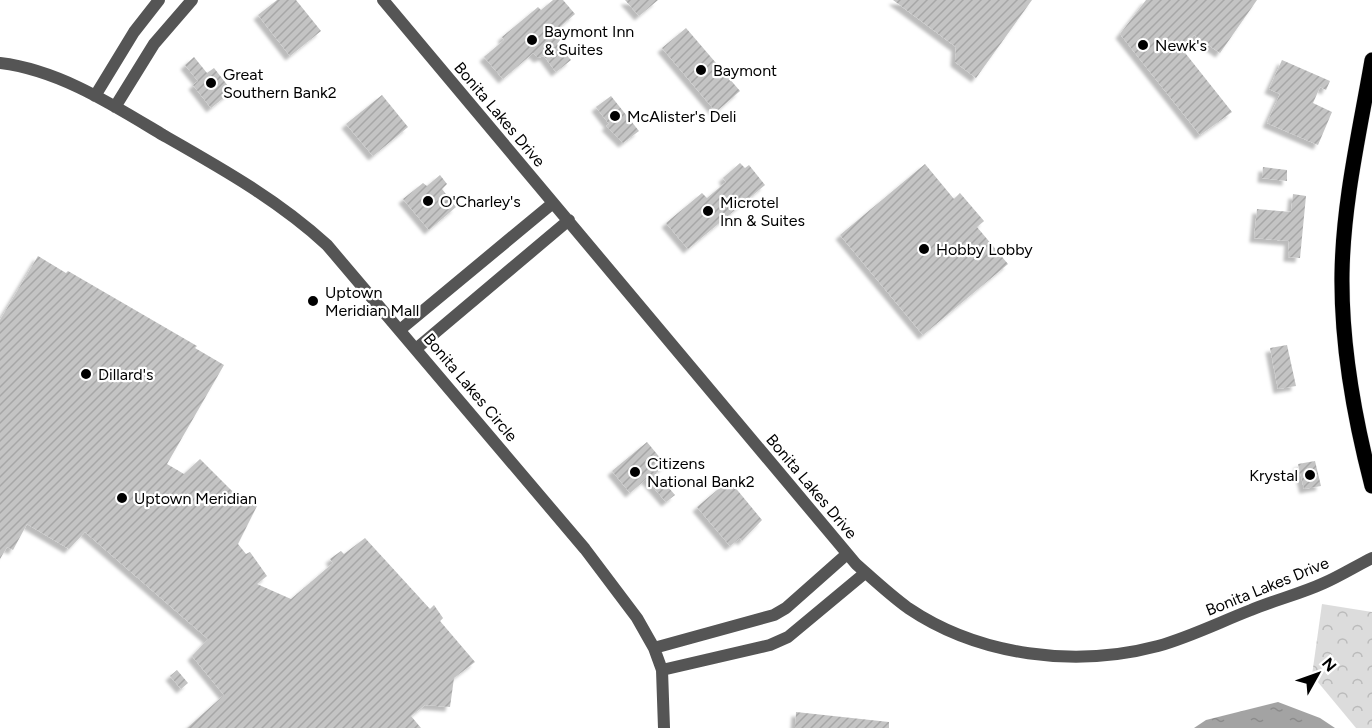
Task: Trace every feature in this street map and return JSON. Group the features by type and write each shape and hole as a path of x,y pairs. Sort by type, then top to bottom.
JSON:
{"main road":[{"path":"1372,60 1348,199 1342,271 1349,380 1357,429 1372,486"}],"street":[{"path":"95,96 134,32 159,0"},
{"path":"115,106 154,44 192,0"},
{"name":"Bonita Lakes Drive","path":"383,0 847,554 865,573 909,608 956,633 995,648 1036,654 1084,657 1120,654 1176,640 1323,584 1372,558"},
{"name":"Bonita Lakes Circle","path":"0,63 44,74 115,106 236,176 293,216 338,256 615,586 638,618 654,648 662,670 664,728"},
{"path":"401,329 554,203"},
{"path":"417,348 568,220"},
{"path":"654,648 774,615 786,608 847,554"},
{"path":"662,670 770,645 788,637 865,573"}],"green space":[{"path":"1322,604 1372,612 1372,728 1356,728 1312,675"}],"water":[{"path":"1278,702 1320,718 1335,728 1194,728 1206,720"}],"building":[{"path":"277,0 296,0 321,31 290,56 258,15"},
{"name":"Baymont Inn & Suites","path":"553,0 563,0 575,14 554,32 561,39 557,44 571,60 556,72 544,56 538,58 533,53 503,79 484,57 504,40 502,37 538,7 541,10"},
{"path":"625,0 658,0 639,16"},
{"path":"893,0 1032,0 976,78 955,62 956,47"},
{"path":"1146,0 1257,0 1220,53 1194,35 1182,49 1232,112 1200,135 1120,34"},
{"name":"Baymont","path":"686,28 740,91 716,112 662,48"},
{"name":"Great Southern Bank2","path":"194,57 207,73 214,68 232,91 211,108 193,85 198,81 185,65"},
{"path":"1282,60 1330,81 1326,90 1320,87 1313,103 1332,112 1318,145 1267,123 1280,94 1269,89"},
{"path":"382,95 408,127 373,156 346,124"},
{"name":"McAlister's Deli","path":"611,96 639,131 623,143 606,126 609,124 596,107"},
{"name":"Microtel Inn & Suites","path":"740,163 745,168 749,165 765,185 688,249 666,223 702,193 707,198 726,182 723,178"},
{"name":"Hobby Lobby","path":"925,164 954,199 960,193 984,221 977,227 1008,264 923,335 840,235"},
{"path":"1263,167 1287,170 1287,181 1262,178"},
{"name":"O'Charley's","path":"440,175 447,184 442,189 456,207 429,230 403,199 423,183 427,186"},
{"path":"1293,194 1306,196 1300,258 1288,257 1289,241 1254,238 1257,209 1291,212"},
{"name":"Uptown Meridian","path":"38,256 197,346 195,348 224,365 167,464 184,474 200,459 231,490 257,506 238,544 246,554 250,552 267,576 257,584 291,599 333,563 330,559 341,551 344,554 365,538 430,609 434,605 443,618 440,621 475,662 454,678 450,707 425,705 411,716 421,728 187,728 224,695 192,656 208,639 85,532 69,549 27,524 13,550 7,547 0,559 0,320"},
{"path":"1287,345 1296,386 1278,389 1270,348"},
{"name":"Citizens National Bank2","path":"647,442 666,465 656,473 675,495 666,502 646,479 630,493 612,471"},
{"path":"1315,461 1321,486 1304,489 1298,464"},
{"path":"729,480 762,520 742,541 740,538 730,546 697,507"},
{"path":"177,670 188,683 181,689 170,676"},
{"path":"796,712 889,722 889,728 795,728"}],"place":[{"name":"Baymont Inn & Suites","path":"532,40"},
{"name":"Newk's","path":"1143,45"},
{"name":"Baymont","path":"701,70"},
{"name":"Great Southern Bank2","path":"211,83"},
{"name":"McAlister's Deli","path":"615,116"},
{"name":"O'Charley's","path":"428,201"},
{"name":"Microtel Inn & Suites","path":"708,211"},
{"name":"Hobby Lobby","path":"924,249"},
{"name":"Uptown Meridian Mall","path":"313,301"},
{"name":"Dillard's","path":"86,374"},
{"name":"Citizens National Bank2","path":"635,472"},
{"name":"Krystal","path":"1310,475"},
{"name":"Uptown Meridian","path":"122,498"}]}
